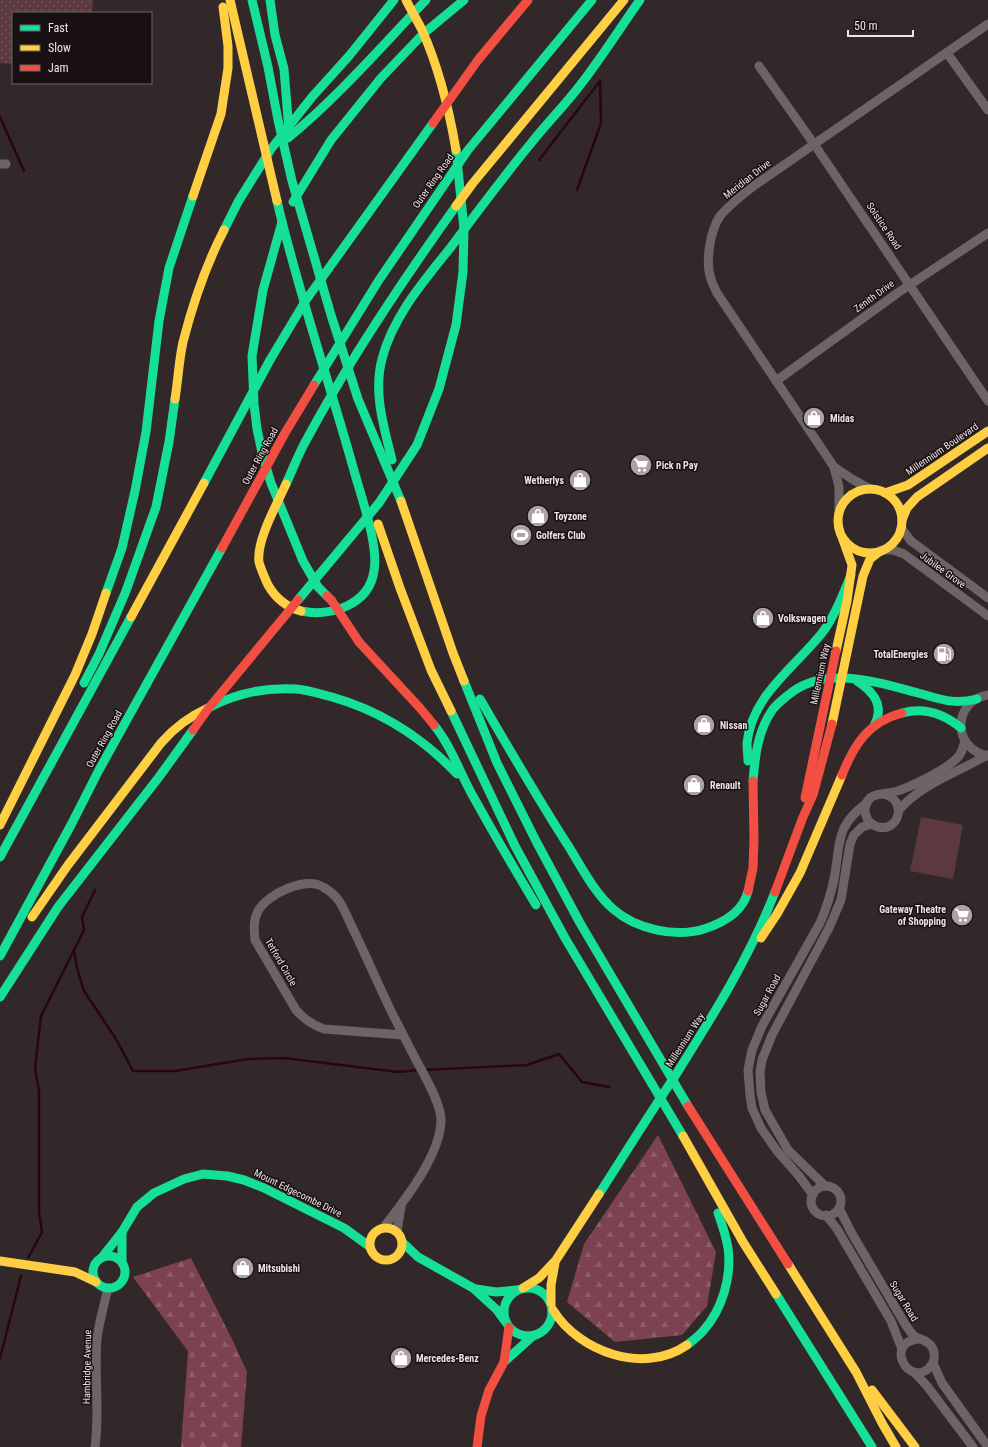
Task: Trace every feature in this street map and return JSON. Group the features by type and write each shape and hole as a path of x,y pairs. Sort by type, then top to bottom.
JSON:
{"main road":[{"path":"0,825 76,674 92,634 122,548 135,492 146,432 159,321 169,268 221,114 228,68 227,40 221,0"},
{"path":"230,0 249,75 290,255 336,408 370,529 375,562 373,578 365,592 354,602 341,610 326,613 295,609 281,602 270,589 259,563 260,546 265,531 307,438 366,338 418,259 473,183 624,0"},
{"path":"252,0 292,181 330,315 358,399 405,512 453,653 497,763 536,841 580,923 684,1099 856,1372 896,1447"},
{"path":"270,0 275,35 284,69 292,153 292,181"},
{"path":"0,842 99,654 126,591 156,507 169,442 183,343 196,295 216,246 238,202 271,149 312,96 349,56 394,0"},
{"path":"0,997 58,907 159,777 208,709 379,503 417,445 439,389 456,326 463,272 464,229 461,186 456,149 444,91 422,30 406,0"},
{"path":"271,149 292,136 333,98 426,0"},
{"path":"464,0 423,34 381,78 350,114 331,140 295,198 281,225 263,290 252,356 254,404 257,429 263,457 271,483 303,561 318,587 332,601 359,642 420,708 443,736 453,754 466,784 535,904 548,921 565,938"},
{"path":"0,857 141,600 270,360 306,300 478,60 528,0"},
{"name":"Outer Ring Road","path":"2,959 107,757 285,433 379,280 468,150 592,0"},
{"path":"405,512 378,401 379,374 391,334 408,305 438,263 490,194 580,84 640,0"},
{"path":"336,408 431,670 515,846 565,938 667,1109 771,1289 872,1447"},
{"name":"Millennium Boulevard","path":"885,493 908,484 920,477 988,431"},
{"path":"902,524 901,511 896,503 885,493 870,489 861,490 851,495 843,503 839,513 838,525 842,537 850,546 861,552 873,553 885,549 893,544 898,537 907,508 917,497 988,448"},
{"name":"Millennium Way","path":"803,817 806,794 848,601 852,565 842,537"},
{"name":"Millennium Way","path":"520,1289 539,1278 556,1260 716,1012 740,968 768,909 803,817 813,795 836,704 866,566 873,555 880,551"},
{"path":"753,782 748,760 747,739 753,716 769,689 824,630 837,608 851,575"},
{"path":"453,653 544,809 595,888 613,908 626,918 649,928 678,932 693,932 716,926 739,909 746,896 753,871 753,782 760,733 770,712 778,703 795,689 812,681 831,677 850,678 948,701 964,702 984,695"},
{"path":"740,968 777,914 800,873 851,753 877,721 879,713 877,700 865,686 850,678"},
{"path":"2,959 68,865 142,766 174,730 213,704 273,689 317,693 353,704 381,715 422,739 446,761 466,784"},
{"path":"874,726 891,717 904,713 921,711 946,716 956,722 961,728"},
{"name":"Mount Edgecombe Drive","path":"103,1256 122,1232 137,1207 154,1192 184,1179 203,1174 227,1176 244,1180 264,1188 344,1228 369,1246"},
{"path":"473,1288 497,1293 520,1289 536,1289 542,1292 566,1328 580,1339 598,1349 617,1356 636,1359 654,1359 668,1355 691,1343 713,1320 722,1303 727,1284 729,1262 725,1231 705,1176"},
{"path":"418,1257 397,1256 388,1260 382,1260 374,1255 369,1246 369,1241 374,1232 384,1227 393,1229 402,1242 418,1257 473,1288 497,1310 507,1324 519,1335 533,1336"},
{"name":"Mount Edgecombe Drive","path":"344,1228 374,1232"},
{"path":"0,1261 75,1272 101,1286 108,1288 117,1286 122,1281 125,1272 122,1263 122,1232"},
{"path":"397,1256 402,1247 402,1242"},
{"path":"75,1272 95,1262 103,1256 113,1256 119,1259 122,1263"},
{"name":"Millennium Way","path":"552,1306 551,1277 556,1260"},
{"path":"95,1262 92,1272 96,1282"},
{"path":"504,1362 507,1324 504,1310 505,1304 508,1298 520,1289"},
{"path":"477,1447 481,1416 489,1390 504,1362 533,1336 544,1331 548,1327 551,1322 552,1306"},
{"path":"856,1372 886,1406 915,1447"},
{"path":"861,1428 865,1447"}],"street":[{"name":"Meridian Drive","path":"839,513 839,487 834,467 717,293 710,278 708,263 713,232 720,217 734,201 988,24"},
{"path":"947,53 988,110"},
{"name":"Solstice Road","path":"759,66 910,284 988,401"},
{"name":"Zenith Drive","path":"776,381 910,284 988,233"},
{"name":"Meridian Drive","path":"834,467 870,489"},
{"name":"Jubilee Grove","path":"902,524 911,541 988,598"},
{"name":"Jubilee Grove","path":"880,551 893,550 904,554 988,616"},
{"path":"984,695 968,705 964,711 961,721 961,728 965,741 974,750 988,755"},
{"path":"965,741 960,755 952,762 903,789 874,796 867,803 865,810 865,814 872,824 879,828 890,826 895,821 899,810 908,800 928,786 988,755"},
{"path":"884,794 893,798 899,810"},
{"name":"Sugar Road","path":"812,1195 761,1128 752,1108 748,1070 752,1050 762,1026 820,923 827,907 834,878 839,840 842,831 846,823 867,803"},
{"path":"825,1186 788,1150 765,1110 761,1092 760,1072 762,1060 772,1035 829,928 841,900 850,844 854,835 862,827 872,824"},
{"name":"Tetford Circle","path":"384,1227 402,1204 423,1171 437,1143 441,1130 442,1118 432,1090 403,1035 366,954 334,894 322,886 314,883 305,883 281,891 262,903 254,921 253,929 255,940 296,1010 303,1017 314,1025 324,1029 403,1035"},
{"path":"825,1186 832,1187 840,1196 841,1203 839,1208 834,1213 826,1215 820,1214 812,1205 812,1195 818,1189 825,1186"},
{"name":"Tetford Circle","path":"396,1232 402,1204"},
{"name":"Sugar Road","path":"839,1208 851,1232 905,1324 919,1339"},
{"name":"Sugar Road","path":"826,1215 837,1229 891,1321 902,1349"},
{"name":"Hambridge Avenue","path":"95,1447 97,1414 97,1339 99,1323 108,1288"},
{"path":"973,1447 927,1386 914,1372 910,1371 903,1364 901,1359 902,1349 909,1341 919,1339 928,1343 932,1348 934,1355 933,1363 942,1384 988,1447"},
{"path":"914,1372 925,1371 933,1363"}],"shaded area":[{"path":"0,0 93,0 92,12 12,12 12,64 0,63"},
{"path":"921,817 963,825 953,879 910,871"}],"green space":[{"path":"658,1135 716,1252 707,1306 682,1335 615,1342 567,1302 584,1244"},
{"path":"191,1258 247,1372 241,1447 181,1447 188,1351 133,1277"}],"waterway":[{"path":"539,160 600,81"},
{"path":"577,190 601,123 600,81"},
{"path":"0,117 24,171"},
{"path":"95,890 82,917 84,930 74,950 77,968 84,991 116,1039 133,1071 175,1071 248,1059 284,1058 398,1072 419,1070"},
{"path":"28,1258 42,1232 39,1212 39,1091 35,1068 41,1016 74,950"},
{"path":"424,1070 527,1065 559,1054 582,1082 609,1087"},
{"path":"0,1358 21,1276"}],"traffic: fast":[{"path":"252,0 292,181 331,315 358,399 401,501"},
{"path":"270,0 275,35 284,69 289,131"},
{"path":"224,230 238,202 271,149 312,97 349,56 394,0"},
{"path":"288,138 342,89 426,0"},
{"path":"293,202 331,140 381,78 423,34 464,0"},
{"path":"314,385 379,280 468,150 592,0"},
{"path":"392,460 381,410 379,384 382,359 394,328 420,286 511,168 581,84 640,0"},
{"path":"204,483 270,360 306,300 433,123"},
{"path":"298,600 379,503 417,445 439,389 456,325 463,272 464,229 456,150"},
{"path":"106,593 122,548 135,491 146,432 159,321 169,268 193,196"},
{"path":"277,201 285,235 368,519 374,547 375,560 371,583 357,600 336,610 324,612 301,611"},
{"path":"286,484 305,443 360,348 397,291 456,206"},
{"path":"282,222 263,290 252,356 254,404 257,429 263,457 271,483 303,561 318,587 327,596"},
{"path":"84,683 99,654 126,591 156,507 169,442 175,399"},
{"path":"0,956 99,770 222,548"},
{"path":"748,761 747,743 757,710 776,683 811,646 827,626 851,575"},
{"path":"0,857 131,617"},
{"path":"753,781 758,744 764,726 773,709 801,686 817,680 850,678 885,684 940,699 954,701 969,701 977,699"},
{"path":"464,681 497,763 536,841 580,923 688,1106"},
{"path":"857,681 863,685 876,700 878,712 874,726"},
{"path":"208,708 240,695 262,690 296,689 314,692 350,703 400,727 430,748 457,774"},
{"path":"480,699 589,880 606,902 622,916 633,922 656,930 669,932 693,932 711,927 731,916 742,905 748,891"},
{"path":"451,711 515,846 565,938 683,1136"},
{"path":"902,713 910,711 926,711 948,719 961,728"},
{"path":"434,725 446,742 464,780 536,905"},
{"path":"0,997 58,907 159,777 193,730"},
{"path":"599,1194 675,1076 730,986 754,940 775,892"},
{"path":"103,1256 122,1232 137,1207 154,1193 184,1179 203,1174 227,1176 244,1180 264,1188 344,1228 369,1246"},
{"path":"687,1345 700,1335 710,1323 720,1303 727,1281 729,1259 728,1248 718,1213"},
{"path":"122,1232 122,1263"},
{"path":"402,1242 418,1257 473,1288 497,1310 505,1321"},
{"path":"112,1256 118,1258 123,1263 125,1272 123,1281 118,1286 106,1288 100,1286 95,1281 93,1269 95,1263 100,1258 112,1256"},
{"path":"523,1288 533,1288 542,1292 548,1298 551,1303 552,1312 551,1321 542,1332 533,1336 523,1336 514,1332 508,1326 504,1317 504,1307 508,1298 514,1292 523,1288"},
{"path":"476,1289 496,1292 517,1290"},
{"path":"776,1294 872,1447"},
{"path":"504,1362 533,1336"}],"traffic: slow":[{"path":"230,0 277,201"},
{"path":"406,0 422,30 434,59 447,104 456,150"},
{"path":"456,206 473,183 624,0"},
{"path":"193,196 221,114 228,68 228,46 223,7"},
{"path":"175,399 183,342 187,327 206,271 224,230"},
{"path":"885,493 908,485 988,431"},
{"path":"902,520 907,508 917,497 988,448"},
{"path":"131,617 204,483"},
{"path":"286,484 264,533 259,553 259,562 268,585 274,594 286,605 301,611"},
{"path":"870,489 882,491 893,498 900,509 902,521 900,533 893,544 882,551 870,553 858,551 847,544 840,533 838,521 840,509 847,498 858,491 870,489"},
{"path":"401,501 464,681"},
{"path":"378,524 431,670 451,711"},
{"path":"836,651 847,601 852,565 842,537"},
{"path":"832,724 863,576 870,559 879,552"},
{"path":"0,825 75,675 92,634 106,593"},
{"path":"32,917 68,865 161,743 171,732 183,723 208,708"},
{"path":"761,938 777,914 800,873 842,775"},
{"path":"683,1136 743,1242 776,1294"},
{"path":"523,1288 539,1278 556,1260 599,1194"},
{"path":"383,1228 389,1228 398,1232 402,1244 398,1256 389,1260 383,1260 374,1256 370,1247 370,1241 374,1232 383,1228"},
{"path":"0,1261 75,1272 96,1282"},
{"path":"551,1303 551,1285 555,1263"},
{"path":"788,1264 856,1372 896,1447"},
{"path":"553,1310 564,1325 579,1337 595,1347 614,1354 633,1358 652,1358 670,1354 687,1345"},
{"path":"872,1390 915,1447"}],"traffic: jam":[{"path":"433,123 478,60 528,0"},
{"path":"222,548 285,433 314,385"},
{"path":"327,596 332,601 359,642 434,725"},
{"path":"193,730 208,709 298,600"},
{"path":"805,798 836,651"},
{"path":"842,775 857,745 864,736 880,722 902,713"},
{"path":"775,892 803,817 813,795 832,724"},
{"path":"748,891 753,868 753,781"},
{"path":"688,1106 788,1264"},
{"path":"477,1447 481,1416 489,1390 504,1362 509,1327"}],"place":[{"name":"Midas","path":"814,418"},
{"name":"Pick n Pay","path":"641,465"},
{"name":"Wetherlys","path":"580,480"},
{"name":"Toyzone","path":"538,516"},
{"name":"Golfers Club","path":"521,535"},
{"name":"Volkswagen","path":"763,618"},
{"name":"TotalEnergies","path":"944,654"},
{"name":"Nissan","path":"704,725"},
{"name":"Renault","path":"694,785"},
{"name":"Gateway Theatre of Shopping","path":"962,915"},
{"name":"Mitsubishi","path":"243,1268"},
{"name":"Mercedes-Benz","path":"401,1358"}]}
